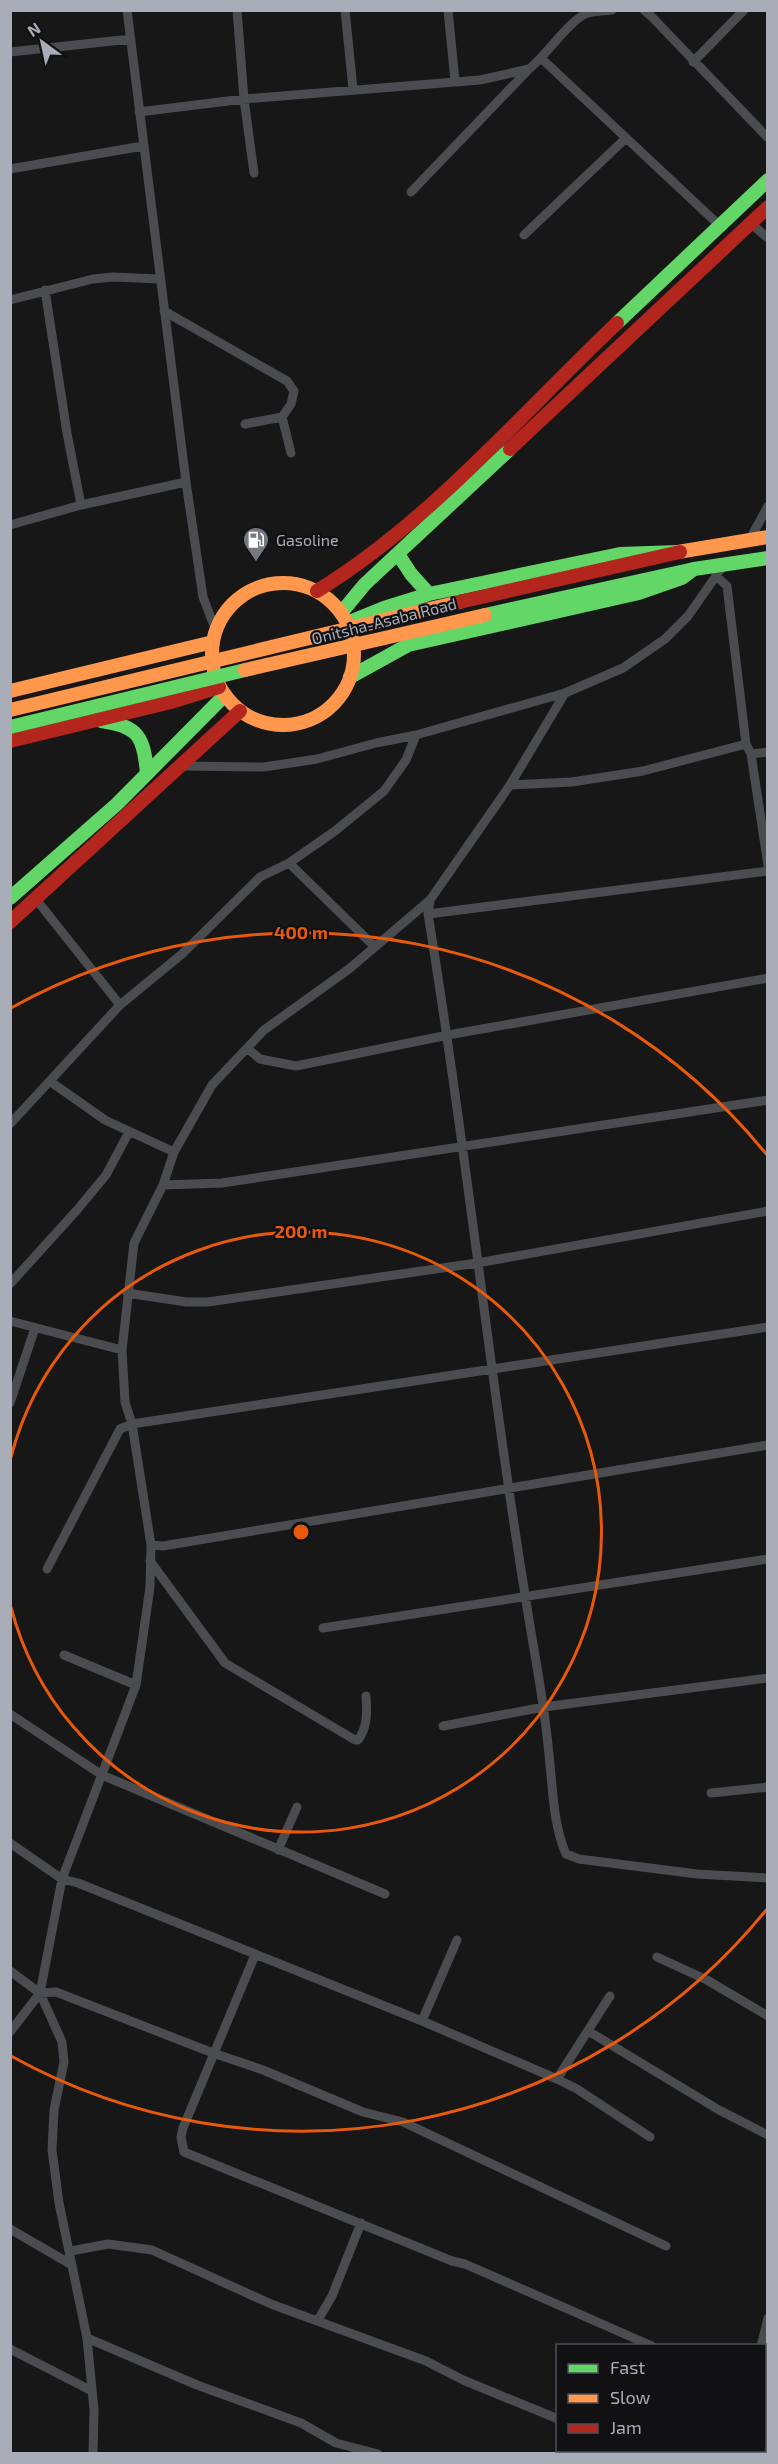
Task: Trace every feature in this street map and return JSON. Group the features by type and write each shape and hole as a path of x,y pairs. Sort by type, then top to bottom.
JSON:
{"main road":[{"path":"317,591 351,572 386,546 768,180"},
{"path":"344,618 365,584 768,207"},
{"path":"10,710 467,600 680,552 768,537"},
{"path":"344,618 429,594 620,554 680,552"},
{"path":"398,554 411,574 429,594"},
{"name":"Onitsha-Asaba Road","path":"10,727 387,636 694,569 768,558"},
{"path":"350,677 408,645 639,593 682,579 694,569"},
{"path":"273,584 296,584 317,591 334,604 344,618 351,633 354,655 350,677 332,705 304,722 270,724 240,711 222,691 213,664 214,636 234,603 252,590 273,584"},
{"path":"10,691 214,636"},
{"path":"10,741 222,691"},
{"path":"10,898 117,804 222,691"},
{"path":"10,922 183,766 240,711"},
{"path":"95,720 119,722 131,727 142,739 147,774"},
{"path":"84,832 95,843"}],"street":[{"path":"127,10 186,482 203,597 214,636"},
{"path":"237,10 244,99 254,173"},
{"path":"345,10 353,89"},
{"path":"448,10 455,81"},
{"path":"411,192 529,69 542,59 578,14 612,10"},
{"path":"644,10 768,138"},
{"path":"693,62 744,10"},
{"path":"10,52 131,39"},
{"path":"542,59 720,226"},
{"path":"139,112 244,99 480,80 529,69"},
{"path":"524,235 626,138"},
{"path":"10,169 144,146"},
{"path":"750,223 768,238"},
{"path":"10,300 93,279 113,277 159,279"},
{"path":"45,290 67,433 81,505"},
{"path":"164,311 287,381 294,391 291,404 282,417 245,424"},
{"path":"282,417 291,453"},
{"path":"10,525 81,505 186,482"},
{"path":"750,539 768,506"},
{"path":"183,766 264,767 317,759 416,735 565,693 623,668 650,651 688,616 724,563"},
{"path":"716,576 727,586 746,744 751,754 768,865"},
{"path":"10,2032 40,1992 62,1879 136,1685 150,1587 151,1545 132,1424 125,1402 122,1350 134,1243 163,1185 174,1152 212,1085 264,1030 349,969 430,900 510,785 565,693"},
{"path":"10,1124 51,1083 120,1005 182,954 260,877 289,863 335,831 384,791 406,760 416,735"},
{"path":"510,785 572,782 643,771 746,744"},
{"path":"751,754 768,752"},
{"path":"289,863 375,947"},
{"path":"428,914 768,871"},
{"path":"35,898 120,1005"},
{"path":"430,900 428,914 448,1035 477,1263 525,1597 544,1707 554,1799 562,1844 567,1854 579,1859 685,1872 768,1878"},
{"path":"247,1048 260,1059 296,1066 448,1035 768,978"},
{"path":"51,1083 105,1120 174,1152"},
{"path":"163,1185 222,1183 768,1100"},
{"path":"10,1284 77,1210 106,1174 129,1132"},
{"path":"127,1293 198,1303 477,1263 768,1211"},
{"path":"10,1321 122,1350"},
{"path":"47,1569 120,1429 132,1424 768,1327"},
{"path":"10,1403 35,1328"},
{"path":"151,1545 164,1546 768,1445"},
{"path":"323,1628 768,1559"},
{"path":"150,1562 231,1668 355,1740 358,1740 364,1731 367,1716 366,1696"},
{"path":"64,1655 136,1685"},
{"path":"443,1726 544,1707 768,1678"},
{"path":"10,1714 102,1775 385,1894"},
{"path":"711,1793 768,1787"},
{"path":"278,1850 297,1807"},
{"path":"10,1843 62,1879 78,1883 422,2021 557,2079 577,2089 650,2137"},
{"path":"422,2021 457,1940"},
{"path":"255,1955 181,2137 184,2151 533,2293 648,2344"},
{"path":"657,1957 707,1980 768,2016"},
{"path":"10,1971 40,1992 62,2042 63,2061 54,2110 52,2150 59,2203 87,2338 92,2391 93,2454"},
{"path":"40,1992 56,1992 213,2054 263,2070 363,2112 403,2122 666,2246"},
{"path":"557,2079 609,1996"},
{"path":"588,2031 718,2110 768,2135"},
{"path":"318,2320 332,2296 362,2223"},
{"path":"10,2229 72,2265"},
{"path":"71,2252 108,2244 152,2250 271,2304 426,2361 463,2380 556,2418"},
{"path":"761,2344 768,2318"},
{"path":"87,2338 197,2385 301,2423 336,2443 378,2454"},
{"path":"10,2349 92,2391"}],"traffic: fast":[{"path":"617,323 768,180"},
{"path":"341,613 365,584 510,449"},
{"path":"347,623 384,608 429,594 620,554 678,552"},
{"path":"398,554 411,574 429,594"},
{"path":"350,677 408,645 639,593 682,578 694,569 768,558"},
{"path":"485,615 694,569"},
{"path":"10,727 245,670"},
{"path":"10,898 117,804 225,695"},
{"path":"101,721 124,726 137,736 144,751 147,774"}],"traffic: slow":[{"path":"678,552 768,537"},
{"path":"283,583 310,588 333,604 349,627 354,654 349,681 333,704 310,720 283,725 256,720 233,704 217,681 212,654 217,627 233,604 256,588 283,583"},
{"path":"10,710 459,602"},
{"path":"245,670 485,615"},
{"path":"10,691 213,642"}],"traffic: jam":[{"path":"510,449 768,207"},
{"path":"317,591 359,563 437,500 617,323"},
{"path":"459,602 680,552"},
{"path":"10,741 171,702 219,687"},
{"path":"10,922 240,711"}],"place":[{"name":"Gasoline","path":"256,563"}]}
